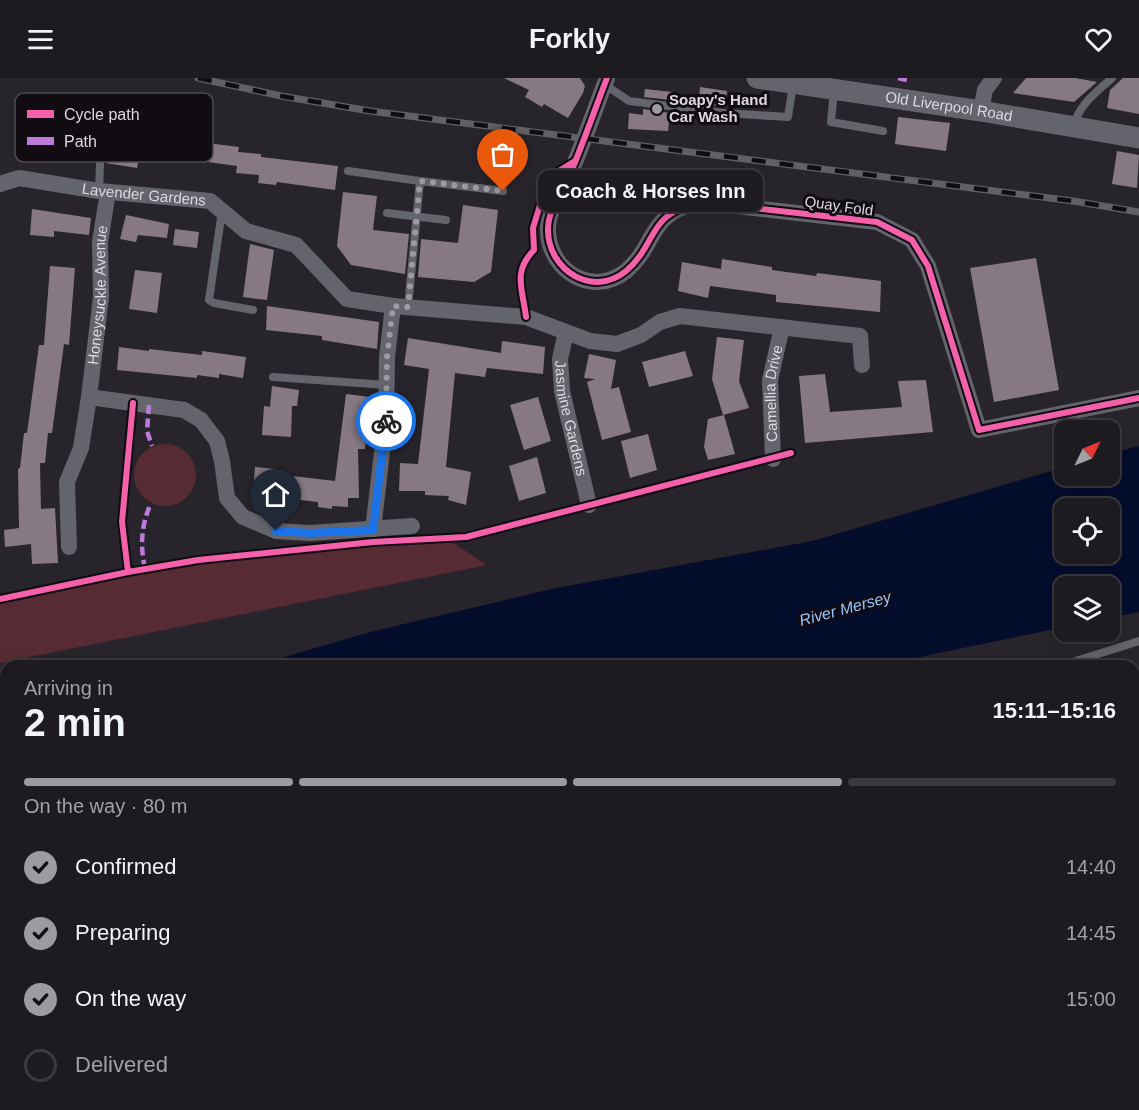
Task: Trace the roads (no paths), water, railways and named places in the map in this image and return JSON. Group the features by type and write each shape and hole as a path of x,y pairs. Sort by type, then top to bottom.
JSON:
{"street":[{"name":"Old Liverpool Road","path":"757,78 981,111 1139,138"},
{"path":"981,111 985,90 994,78"},
{"name":"Quay Fold","path":"606,81 595,114 553,207 547,230 551,249 559,264 571,276 598,283 612,279 635,262 661,222 686,205 700,202 877,222 912,240 928,266 979,430 1139,398"},
{"name":"Lavender Gardens","path":"0,184 19,178 103,191 210,201 246,231 296,245 347,299 526,317 590,341 617,344 641,335 660,322 680,316 860,336 862,364"},
{"name":"Honeysuckle Avenue","path":"69,547 67,482 81,448 89,397 101,297 100,242 103,191"},
{"path":"373,530 386,418 387,357 401,306"},
{"name":"Camellia Drive","path":"772,459 770,380 782,327"},
{"name":"Jasmine Gardens","path":"566,332 560,359 562,391 589,505"},
{"path":"89,397 184,410 201,420 217,441 227,498 243,517 276,531 310,533 412,526"}],"lane":[{"path":"1074,126 1082,106 1112,78"},
{"path":"606,81 629,101 724,113 788,117 793,83"},
{"path":"834,89 831,122 883,130"},
{"path":"103,162 103,191"},
{"path":"348,171 503,191"},
{"path":"401,306 417,216 420,181"},
{"path":"222,211 209,300 253,310"},
{"path":"387,213 446,220"},
{"path":"273,377 387,385"},
{"path":"1079,660 1139,641"}],"water":[{"name":"River Mersey","path":"1139,446 1139,612 1120,616 1120,576 1054,576 1054,629 909,660 274,660 370,632 556,588 812,541 1054,470 1054,486 1120,486 1120,451"}],"railway":[{"path":"198,78 281,96 370,111 1073,201 1139,212"}],"place":[{"name":"Soapy's Hand Car Wash","path":"657,109"},
{"name":"Coach & Horses Inn","path":"503,191"}]}
